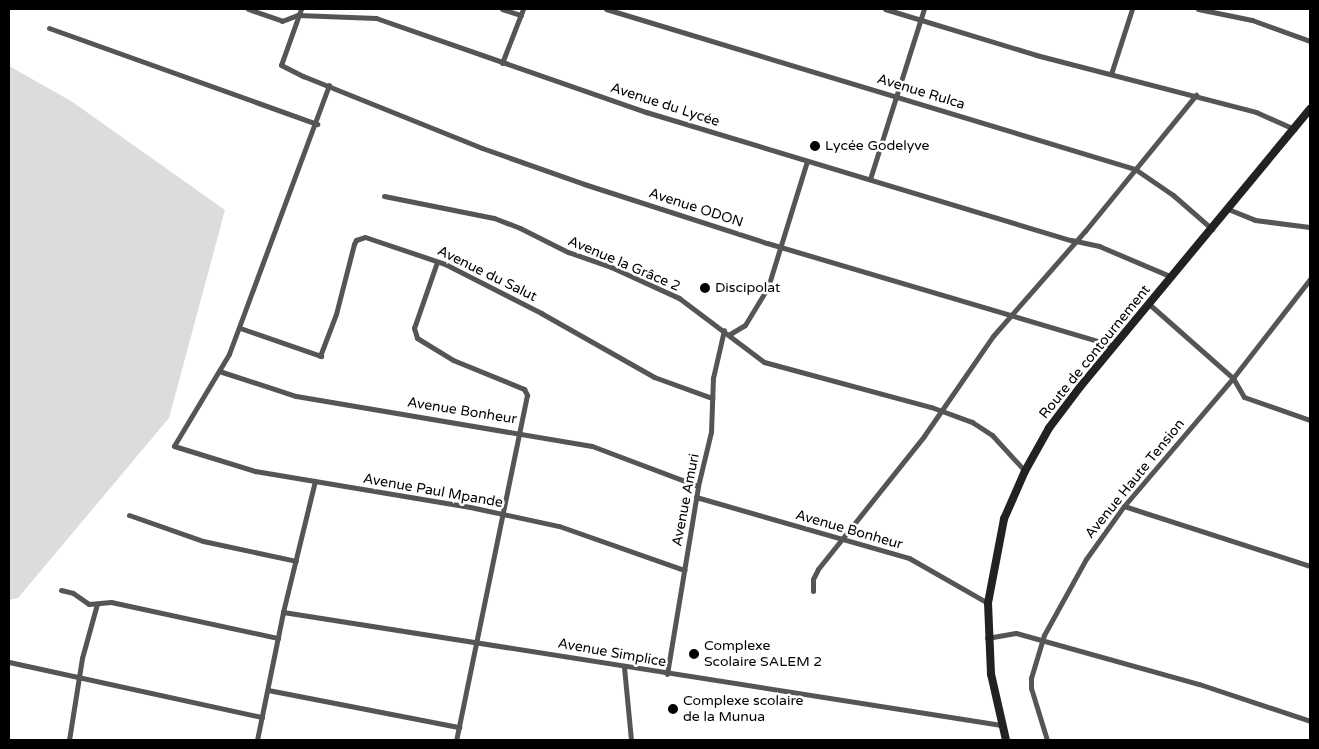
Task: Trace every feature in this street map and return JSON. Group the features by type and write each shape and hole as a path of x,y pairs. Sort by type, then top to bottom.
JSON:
{"street":[{"name":"Avenue du Lycée","path":"248,9 282,21 298,15 376,18 502,64 807,161 1076,241 1099,246 1172,277"},
{"path":"298,15 300,9"},
{"path":"502,9 521,15"},
{"path":"502,64 523,9"},
{"name":"Avenue Rulca","path":"606,9 1135,169 1173,195 1212,229"},
{"path":"885,9 1111,74 1196,95 1269,116 1294,129"},
{"path":"870,179 898,97 924,9"},
{"path":"1111,74 1132,9"},
{"path":"1198,9 1252,20 1310,41"},
{"name":"Avenue ODON","path":"298,15 281,65 491,151 781,247 1012,314 1114,346"},
{"path":"49,28 317,124"},
{"path":"219,372 240,328 317,124 329,85"},
{"path":"813,590 813,579 840,540 942,411 993,336 1076,241 1196,95"},
{"name":"Route de contournement","path":"1006,740 1001,725 987,638 988,604 1004,520 1025,471 1049,428 1114,346 1310,109"},
{"path":"730,334 745,325 757,310 781,247 807,161"},
{"name":"Avenue la Grâce 2","path":"384,196 494,218 520,228 556,248 610,267 679,298 730,334 764,362 942,411 972,422 992,435 1025,471"},
{"path":"1228,209 1255,220 1310,227"},
{"name":"Avenue du Salut","path":"240,328 321,356 336,314 356,240 365,237 438,262 541,313 654,377 712,398"},
{"path":"438,262 414,333 422,342 454,360 524,389 526,395 456,740"},
{"name":"Avenue Haute Tension","path":"1047,740 1031,688 1041,641 1086,560 1124,506 1234,378 1309,282"},
{"path":"1149,304 1234,378 1244,397 1310,420"},
{"name":"Avenue Amuri","path":"667,674 698,486 711,432 712,398 724,330"},
{"name":"Avenue Bonheur","path":"219,372 296,396 520,432 592,446 698,486"},
{"name":"Avenue Paul Mpande","path":"219,372 174,446 234,466 502,514 558,526 684,570"},
{"path":"257,740 283,612 315,481"},
{"name":"Avenue Bonheur","path":"696,497 840,540 909,558 988,604"},
{"path":"1124,506 1310,566"},
{"path":"129,515 203,541 296,560"},
{"path":"61,590 73,593 83,601 97,604 111,602 278,638"},
{"path":"69,740 79,678 97,604"},
{"name":"Avenue Simplice","path":"283,612 475,641 667,674 1001,725"},
{"path":"987,638 1009,632 1167,674 1310,721"},
{"path":"9,662 262,717"},
{"path":"624,667 631,740"},
{"path":"268,690 459,727"}],"shaded area":[{"path":"9,66 71,101 225,210 169,418 18,598 9,600"}],"place":[{"name":"Lycée Godelyve","path":"815,146"},
{"name":"Discipolat","path":"705,288"},
{"name":"Complexe Scolaire SALEM 2","path":"694,654"},
{"name":"Complexe scolaire de la Munua","path":"673,709"}]}
